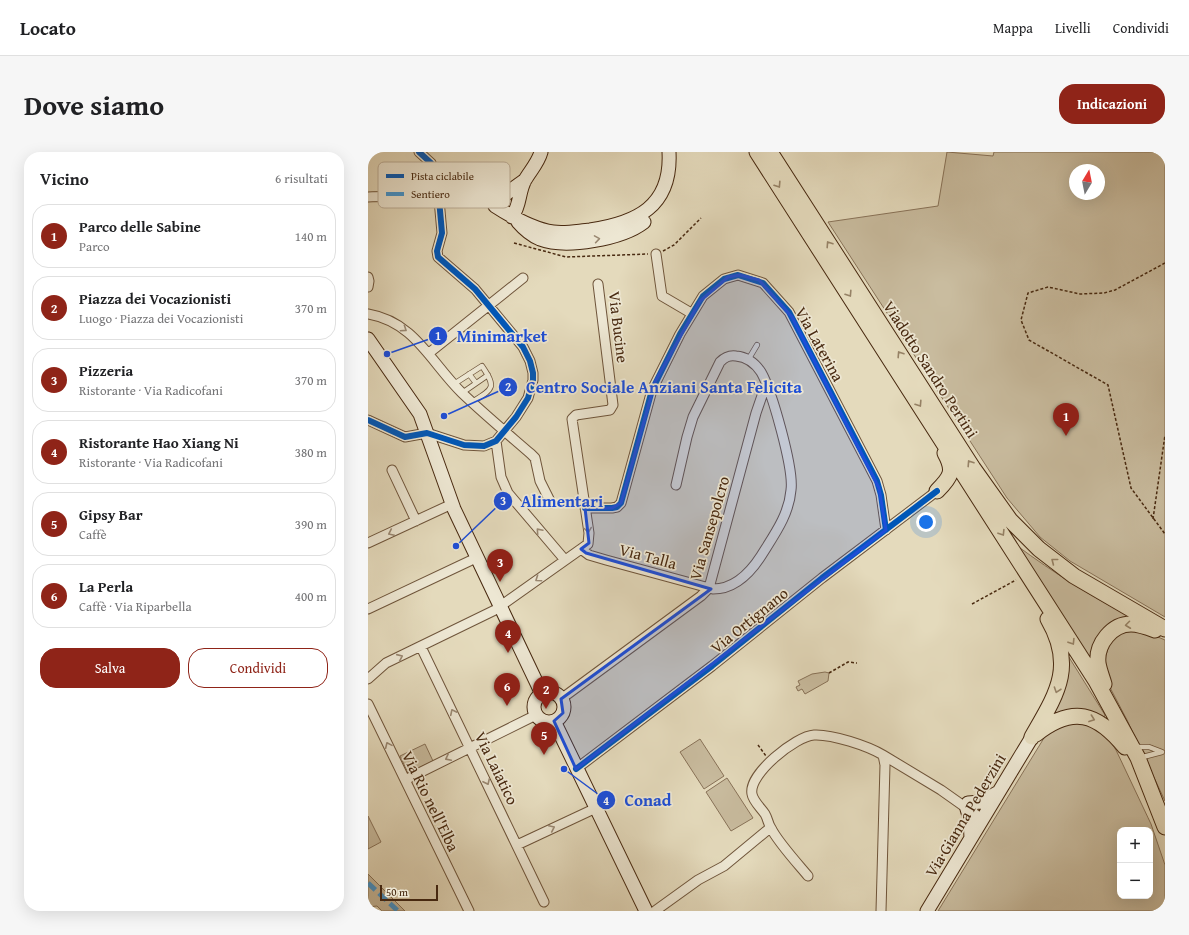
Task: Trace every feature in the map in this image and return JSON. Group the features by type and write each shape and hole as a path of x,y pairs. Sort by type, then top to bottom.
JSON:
{"main road":[{"name":"Viadotto Sandro Pertini","path":"757,152 981,500 1022,577"},
{"name":"Viadotto Sandro Pertini","path":"770,152 973,468 1001,508 1021,532 1039,549 1086,584 1165,629"},
{"path":"933,425 951,467 949,478 937,491"},
{"path":"937,491 949,486 957,485 981,500"},
{"path":"1022,577 1110,706 1136,757 1165,827"},
{"path":"1022,577 1034,593 1055,633 1061,663 1060,680 1055,695 1032,737"},
{"path":"1110,706 1098,664 1099,651 1104,640 1114,630 1130,624 1146,626 1165,635"},
{"path":"1032,737 1058,720 1074,716 1088,717 1099,721 1112,731 1136,757"}],"street":[{"path":"419,152 430,162"},
{"path":"512,217 519,207 525,180 541,152"},
{"path":"567,237 616,226 631,221 643,213 656,200 665,183 668,170 668,152"},
{"path":"498,208 512,217 532,235 542,239 614,236 629,231 641,224 656,210 669,190 675,172 675,152"},
{"path":"510,191 525,180"},
{"path":"368,197 378,197"},
{"path":"368,420 405,436 427,432 471,446 484,446 496,441 516,417 528,398 533,380 532,368 523,347 464,278 438,257 437,251 442,233 440,208"},
{"path":"656,254 662,296 691,313"},
{"name":"Via Laterina","path":"585,508 612,508 617,507 621,503 652,390 691,313 703,296 716,285 728,277 740,275 759,280 766,285 792,317 880,488 886,530"},
{"path":"368,277 370,281 368,287"},
{"path":"429,352 523,278"},
{"name":"Via Bucine","path":"585,508 572,419 576,415 610,410 613,406 598,284"},
{"path":"368,314 384,318 400,326 413,336 429,352 454,385 535,458 540,481 551,503"},
{"path":"368,338 415,406 427,432 452,504 476,558 536,678 542,694"},
{"path":"676,485 693,417 720,362 725,357 730,356 748,360 761,372 772,398 791,473 791,490 788,507 779,527 750,571 732,585 722,588 709,588"},
{"name":"Via Sansepolcro","path":"561,698 701,596 709,588 756,414 766,384"},
{"path":"496,441 501,478 508,493 565,560"},
{"path":"392,470 416,521"},
{"name":"Via Ortignano","path":"576,769 712,666 822,578 937,491"},
{"path":"368,543 452,504"},
{"path":"368,679 386,663 481,618 582,549 588,544 589,540 585,508"},
{"name":"Via Talla","path":"582,549 589,555 709,588"},
{"path":"368,609 476,558"},
{"name":"Via Laiatico","path":"421,647 544,902"},
{"path":"542,694 554,694 561,698 563,703 563,713 554,721 543,721 536,715 534,706 542,694"},
{"name":"Via Rio nell'Elba","path":"368,704 469,911"},
{"path":"405,780 536,715"},
{"path":"554,721 646,911"},
{"path":"808,876 770,828 766,816 752,796 753,783 765,766 798,740 811,735 825,736 868,746 964,808 984,816"},
{"name":"Via Gianna Pederzini","path":"927,911 1032,737"},
{"path":"880,911 885,765 883,755"},
{"path":"964,808 981,802 997,793"},
{"path":"517,845 596,808"},
{"path":"964,808 970,819 971,838"},
{"path":"655,911 698,880 722,868 770,828"}],"lane":[{"path":"748,360 757,345"},
{"path":"454,385 482,366 492,383 491,389 472,402"},
{"path":"470,374 476,383"},
{"path":"462,393 488,376"},
{"path":"1136,757 1146,747 1163,753"},
{"path":"1136,757 1163,753"}],"path":[{"path":"514,243 566,257 656,254 674,245 701,218"},
{"path":"1165,263 1115,290 1104,293 1080,294 1048,287 1028,293 1021,320 1029,340 1108,385 1131,488 1165,534"},
{"path":"1153,519 1165,435"},
{"path":"972,604 1022,577"},
{"path":"830,673 848,662 857,663"},
{"path":"758,745 767,757"},
{"path":"934,869 959,826 964,808"}],"highlighted area":[{"path":"740,275 759,280 792,317 869,465 879,488 886,530 576,769 554,721 563,713 561,699 711,589 586,553 581,549 589,543 585,508 612,508 621,503 655,382 700,301 728,277"}],"shaded area":[{"path":"947,152 993,156 994,152 1165,152 1165,617 1070,561 1040,537 1007,498 828,222 938,206"},
{"path":"1016,545 1073,584 1133,618 1122,621 1093,666"},
{"path":"1134,627 1165,640 1165,801 1127,720 1104,676 1103,665 1110,642 1119,632"},
{"path":"1067,654 1105,715 1104,718 1053,716 1050,711"},
{"path":"825,672 829,673 828,681 805,694 802,689 798,691 796,687 800,685 798,681 812,674"},
{"path":"1062,723 1091,724 1110,741 1116,750 1152,827 1117,827 1117,899 1153,899 1153,830 1165,865 1165,911 938,911 1048,733"},
{"path":"700,739 724,776 704,789 680,752"},
{"path":"425,744 433,761 408,773 400,756"},
{"path":"727,778 753,818 731,831 706,792"},
{"path":"368,816 381,842 368,849"},
{"path":"368,874 405,911 382,911 377,906 368,907"}],"marked path":[{"path":"368,883 398,911"}],"cycle path":[{"path":"419,152 430,162"},
{"path":"368,420 405,437 427,433 464,445 484,446 496,441 516,417 528,398 533,380 533,373 530,361 523,347 475,289 438,257 437,251 442,233 440,208"},
{"path":"585,508 612,508 617,507 621,503 652,390 680,334 703,296 724,279 738,275 763,283 789,312 877,481 881,495 886,530"},
{"path":"576,769 712,666 822,578 937,491"}],"place":[{"name":"Minimarket","path":"387,354"},
{"name":"Centro Sociale Anziani Santa Felicita","path":"444,416"},
{"name":"Parco delle Sabine","path":"1066,436"},
{"name":"Alimentari","path":"456,546"},
{"name":"Pizzeria","path":"500,582"},
{"name":"Ristorante Hao Xiang Ni","path":"508,653"},
{"name":"La Perla","path":"507,706"},
{"name":"Piazza dei Vocazionisti","path":"546,709"},
{"name":"Gipsy Bar","path":"544,755"},
{"name":"Conad","path":"564,769"}]}
